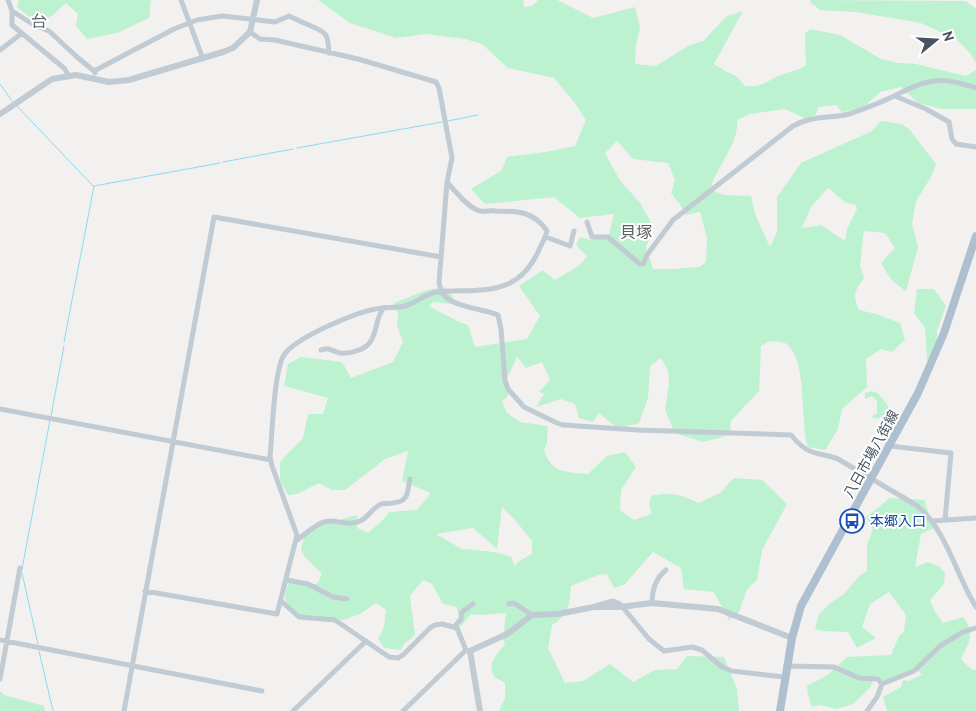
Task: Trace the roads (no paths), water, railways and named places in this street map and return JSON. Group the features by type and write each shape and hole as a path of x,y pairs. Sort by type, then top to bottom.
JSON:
{"main road":[{"name":"八日市場八街線","path":"780,711 792,638 805,598 918,393 937,352 976,236"}],"street":[{"path":"8,0 12,10 12,25 65,69 68,76"},
{"path":"181,0 203,59"},
{"path":"0,114 52,79 76,75 115,82 129,80 203,59 233,48 250,32 254,21 257,0"},
{"path":"12,10 34,25 49,31 76,57 94,70 96,78"},
{"path":"94,70 188,23 232,15 254,21 275,22 289,16 322,30 329,40 329,53"},
{"path":"250,32 260,39 275,40 358,59 436,82 439,88 452,158 447,182 439,283 442,293 446,298 498,315 505,381 508,389 524,408 564,425 638,430 791,435 800,445 811,451 827,454 838,459 916,504 941,534 976,607"},
{"path":"0,50 21,34"},
{"path":"587,222 592,237 608,237 640,264 643,264 647,254 673,220 793,126 815,117 847,114 923,83 935,80 951,81 976,88"},
{"path":"895,96 926,109 949,122 952,140 956,144 976,147"},
{"path":"144,591 277,614 297,541 297,535 271,460 276,384 280,363 284,354 316,332 337,322 384,308 403,306 436,292 480,291 513,283 532,266 546,237 547,231 536,218 514,210 507,212 480,211 468,204 447,182"},
{"path":"124,711 144,591 214,217 441,257"},
{"path":"546,237 570,246 574,231"},
{"path":"321,350 329,349 342,353 365,348 370,343 381,310 384,308"},
{"path":"0,409 271,460"},
{"path":"890,446 951,453 945,520"},
{"path":"297,541 310,530 328,520 350,524 359,522 381,504 400,503 407,497 410,479"},
{"path":"932,521 976,518"},
{"path":"0,679 20,568"},
{"path":"652,603 652,591 660,575 666,570"},
{"path":"287,580 308,584 333,597 347,599"},
{"path":"281,601 299,617 331,619 389,657 398,658 403,655 435,625 455,626 458,628 468,651 480,711"},
{"path":"509,604 514,603 532,615 558,614 594,607 620,607 652,603 718,609 792,638"},
{"path":"455,626 461,618 462,612 473,604"},
{"path":"620,607 648,639 664,651 692,647 702,650 722,667 732,671 784,678"},
{"path":"403,711 468,651 508,634 532,615"},
{"path":"866,711 877,697 882,684 914,671 940,646 963,632 976,628"},
{"path":"0,640 262,691"},
{"path":"293,711 366,641"},
{"path":"786,666 834,667 859,678 878,679 882,684"}],"waterway":[{"path":"0,84 12,101"},
{"path":"17,106 93,186"},
{"path":"448,121 478,115"},
{"path":"297,148 442,122"},
{"path":"223,162 293,149"},
{"path":"94,186 220,163"},
{"path":"64,342 94,186"},
{"path":"51,416 64,346"},
{"path":"22,569 50,420"},
{"path":"22,573 38,644"},
{"path":"39,651 53,711"}],"place":[{"name":"本郷入口","path":"852,521"}],"district":[{"name":"台","path":"39,21"},
{"name":"貝塚","path":"636,232"}]}
